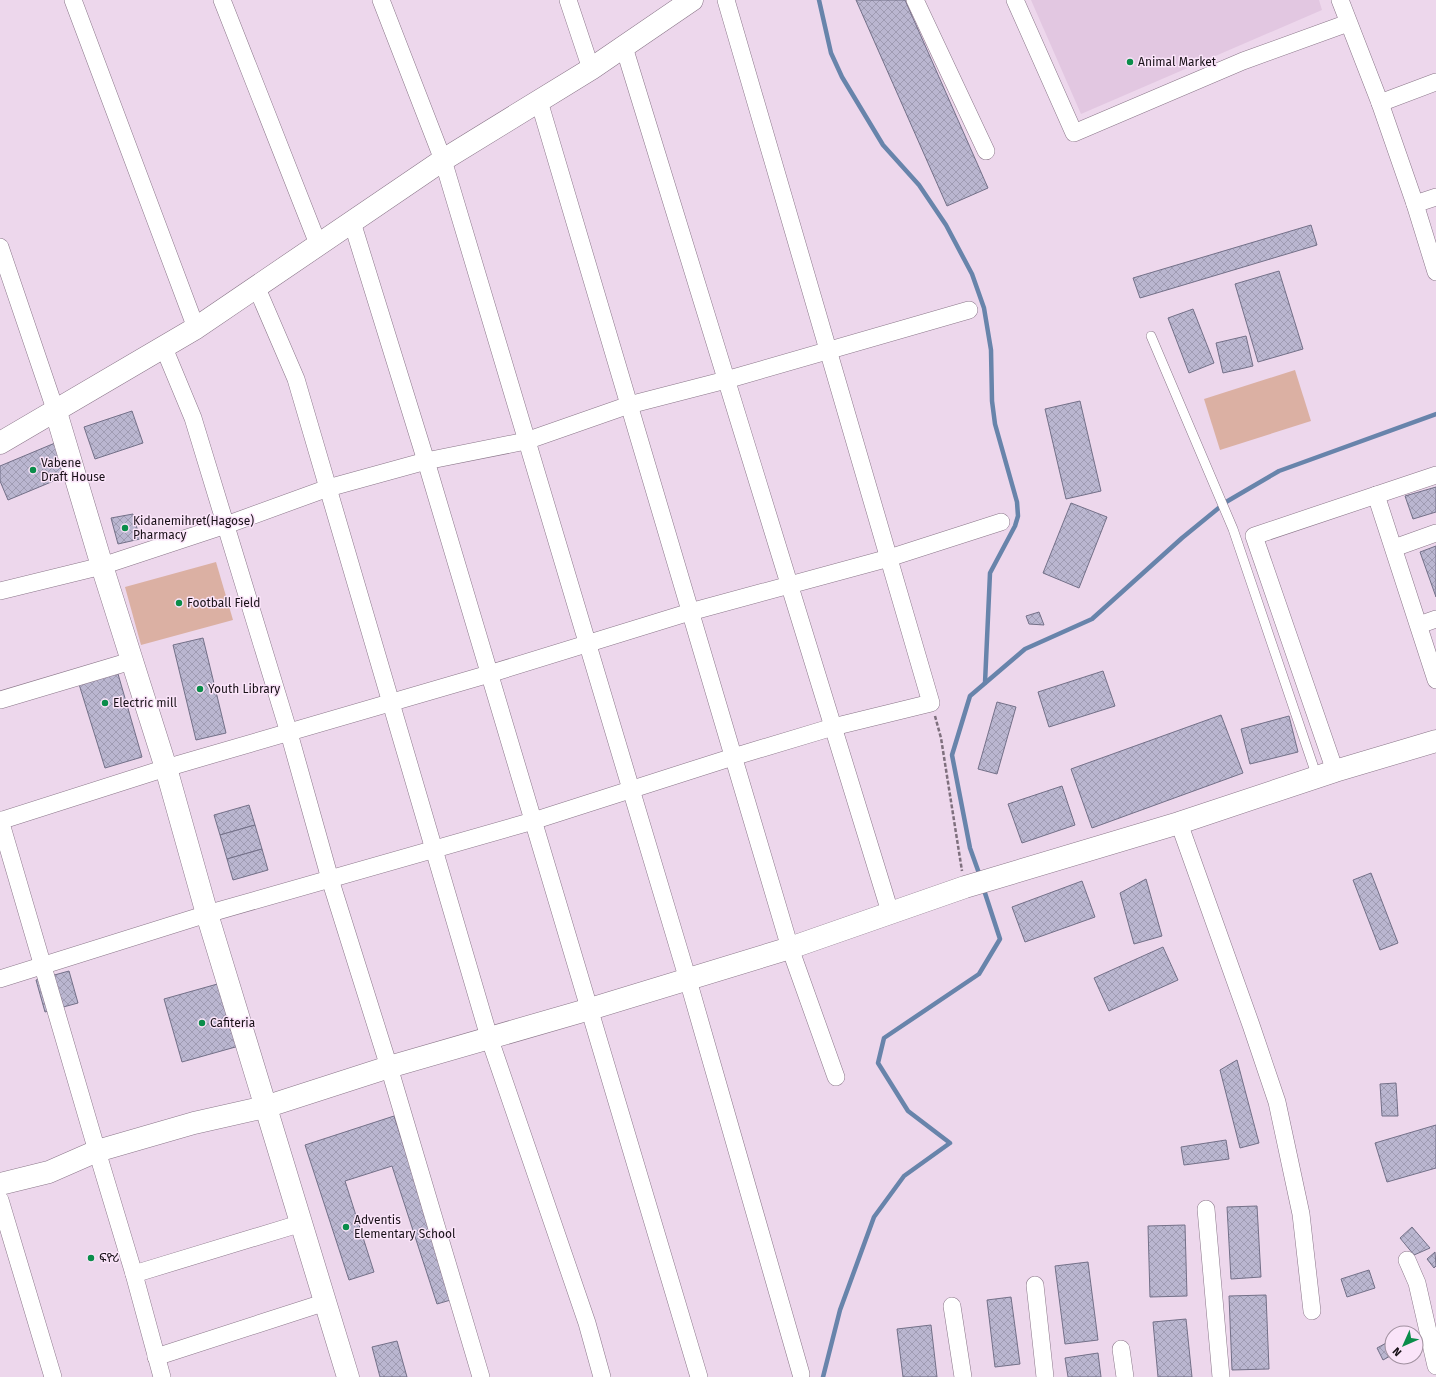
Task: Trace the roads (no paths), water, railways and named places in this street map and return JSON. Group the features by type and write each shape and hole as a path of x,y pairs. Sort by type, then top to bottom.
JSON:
{"street":[{"path":"73,0 196,328"},
{"path":"222,0 318,244"},
{"path":"381,0 443,160 688,980 801,1374"},
{"path":"568,0 591,69"},
{"path":"0,979 207,914 533,820 833,727 931,703 726,0"},
{"path":"915,0 986,151"},
{"path":"1015,0 1074,133 1243,61 1348,23"},
{"path":"1340,0 1380,103 1415,204 1436,272"},
{"path":"0,443 56,412 196,328 443,160 591,69 687,2"},
{"path":"624,47 890,912"},
{"path":"1380,103 1436,82"},
{"path":"539,101 790,948 836,1077"},
{"path":"1415,204 1436,197"},
{"path":"352,222 426,461 700,1377"},
{"path":"0,247 56,412 131,661 166,768 207,914 348,1377"},
{"path":"256,286 296,379 489,1037 587,1323 602,1377"},
{"path":"0,591 102,566 226,525 328,488 426,461 526,441 629,405 726,380 969,310"},
{"path":"164,348 194,418 330,878 481,1377"},
{"path":"1326,774 1254,536 1436,475"},
{"path":"1376,496 1436,680"},
{"path":"162,1377 134,1274 96,1151 0,820 166,768 489,674 690,612 889,558 1001,522"},
{"path":"1394,548 1436,533"},
{"path":"1419,625 1436,620"},
{"path":"0,700 131,661"},
{"path":"0,1184 49,1172 96,1151 194,1124 265,1107 388,1067 688,980 790,948 968,886 1179,823 1326,774 1436,740"},
{"path":"1179,823 1256,1039 1276,1102 1301,1214 1312,1311"},
{"path":"0,1200 53,1377"},
{"path":"1206,1209 1221,1377"},
{"path":"134,1274 302,1223"},
{"path":"1407,1260 1417,1283 1436,1366"},
{"path":"1035,1285 1045,1377"},
{"path":"156,1358 326,1302"},
{"path":"952,1306 962,1377"},
{"path":"1121,1349 1125,1377"}],"lane":[{"path":"1151,336 1214,481 1326,774"}],"waterway":[{"path":"819,0 831,53 842,77 883,145 919,185 946,225 972,274 984,308 991,350 992,401 995,424 1017,502 1018,516 1015,526 990,573 985,683"},
{"path":"980,876 970,848 952,755 970,696 1025,649 1092,619 1182,538 1226,502 1279,471 1436,414"},
{"path":"823,1377 840,1310 874,1217 904,1176 950,1143 908,1111 878,1063 884,1038 979,974 1000,939 983,887"}],"place":[{"name":"Animal Market","path":"1130,62"},
{"name":"Vabene Draft House","path":"33,470"},
{"name":"Kidanemihret(Hagose) Pharmacy","path":"125,528"},
{"name":"Football Field","path":"179,603"},
{"name":"Youth Library","path":"200,689"},
{"name":"Electric mill","path":"105,703"},
{"name":"Cafiteria","path":"202,1023"},
{"name":"Adventis Elementary School","path":"346,1227"},
{"name":"ፍዮሪ","path":"91,1258"}]}
